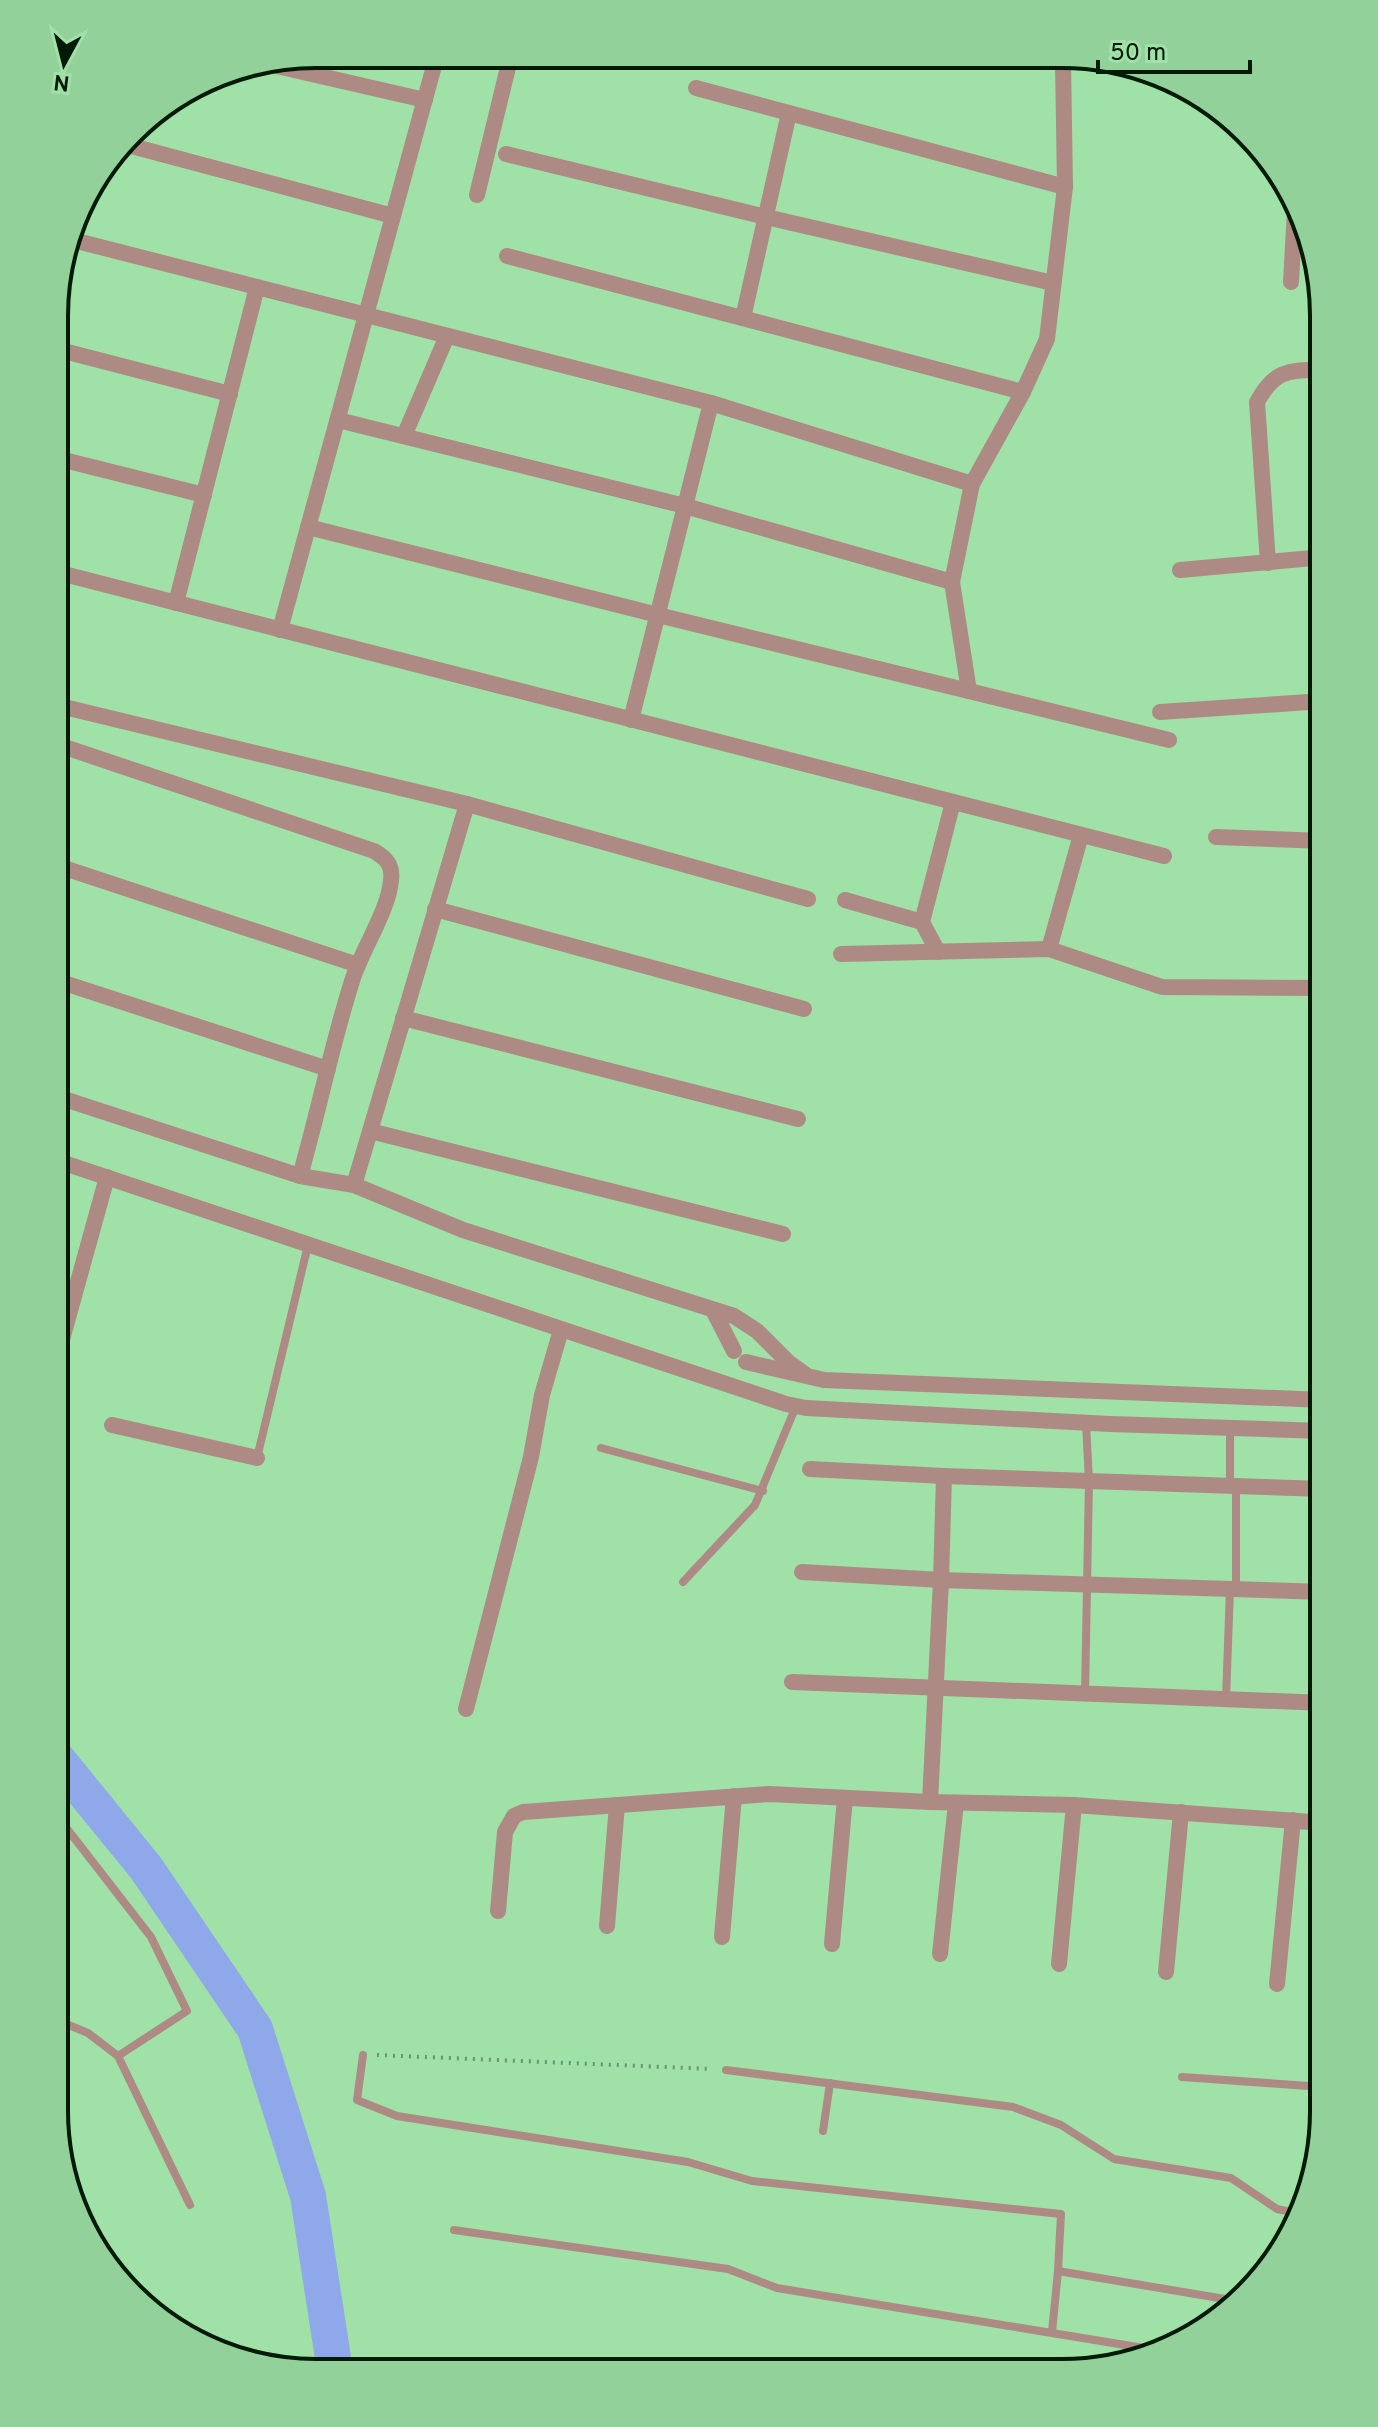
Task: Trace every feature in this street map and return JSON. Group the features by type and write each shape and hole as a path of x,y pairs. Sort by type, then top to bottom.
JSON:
{"street":[{"path":"280,630 434,68"},
{"path":"477,195 508,68"},
{"path":"969,691 952,582 972,484 1023,392 1047,339 1065,187 1063,68"},
{"path":"292,70 425,100"},
{"path":"696,88 1065,187"},
{"path":"743,318 789,113"},
{"path":"136,147 393,216"},
{"path":"506,154 1053,283"},
{"path":"1291,282 1294,230"},
{"path":"79,242 711,403 972,484"},
{"path":"507,256 1023,392"},
{"path":"176,603 257,287"},
{"path":"404,436 447,336"},
{"path":"68,352 230,394"},
{"path":"1268,563 1257,402 1278,375 1310,371"},
{"path":"631,720 711,403"},
{"path":"338,420 685,506 952,582"},
{"path":"68,461 204,495"},
{"path":"308,527 1169,740"},
{"path":"1180,570 1310,559"},
{"path":"68,575 1164,856"},
{"path":"1160,712 1310,702"},
{"path":"68,708 467,804 808,899"},
{"path":"68,748 374,851 387,859 392,870 389,893 341,1014 300,1176"},
{"path":"938,952 922,922 953,802"},
{"path":"354,1185 467,804"},
{"path":"1049,949 1081,835"},
{"path":"1216,837 1310,840"},
{"path":"68,869 358,965"},
{"path":"845,900 922,922"},
{"path":"435,909 804,1009"},
{"path":"841,954 1049,949 1162,987 1310,988"},
{"path":"68,984 328,1069"},
{"path":"403,1018 798,1119"},
{"path":"68,1100 300,1176 354,1185 463,1230 734,1316 757,1331 806,1375"},
{"path":"370,1131 783,1234"},
{"path":"68,1164 796,1406 1086,1423 1309,1431"},
{"path":"68,1318 107,1177"},
{"path":"713,1310 740,1356 824,1380 1309,1399"},
{"path":"466,1709 531,1457 542,1395 561,1330"},
{"path":"112,1425 257,1458"},
{"path":"810,1469 1309,1489"},
{"path":"930,1802 944,1476"},
{"path":"802,1572 941,1580 1309,1592"},
{"path":"792,1682 1309,1702"},
{"path":"498,1911 505,1832 514,1816 523,1812 769,1794 1074,1805 1309,1822"},
{"path":"722,1937 734,1796"},
{"path":"832,1944 845,1798"},
{"path":"940,1954 956,1803"},
{"path":"607,1926 617,1805"},
{"path":"1059,1964 1074,1805"},
{"path":"1166,1972 1181,1812"},
{"path":"1277,1984 1293,1820"}],"lane":[{"path":"257,1458 308,1245"},
{"path":"683,1582 755,1505 796,1406"},
{"path":"1085,1694 1089,1481 1086,1423"},
{"path":"1226,1699 1233,1589 1230,1428"},
{"path":"601,1448 763,1491"},
{"path":"68,1830 151,1937 187,2011 118,2056"},
{"path":"68,2025 88,2033 118,2056 190,2205"},
{"path":"363,2055 357,2100 397,2116 688,2162 752,2181 1061,2214 1052,2332"},
{"path":"726,2070 1013,2107 1061,2125 1114,2159 1231,2178 1277,2209 1288,2211"},
{"path":"1182,2077 1309,2086"},
{"path":"823,2131 830,2083"},
{"path":"454,2230 728,2269 777,2288 1138,2347"},
{"path":"1058,2271 1223,2299"}],"path":[{"path":"363,2055 726,2070"}],"waterway":[{"path":"68,1772 146,1868 255,2029 308,2196 333,2359"}]}
